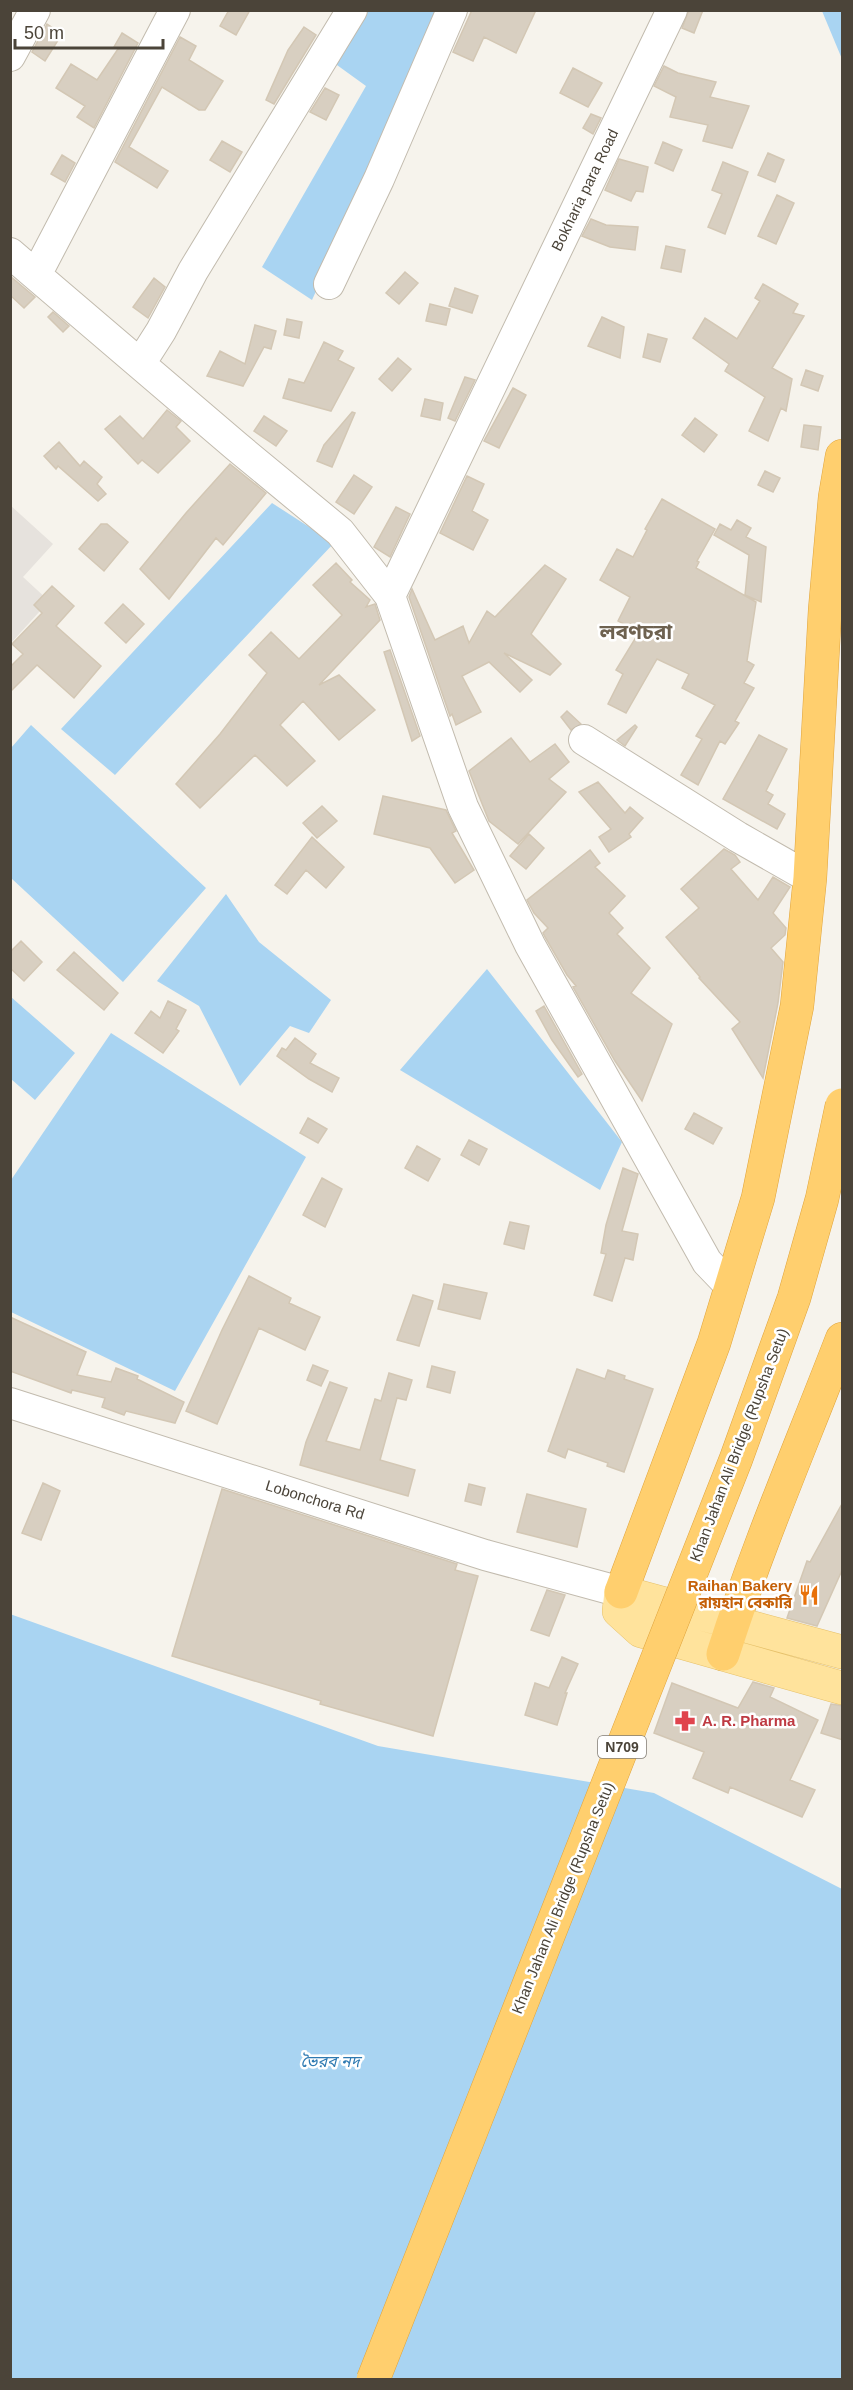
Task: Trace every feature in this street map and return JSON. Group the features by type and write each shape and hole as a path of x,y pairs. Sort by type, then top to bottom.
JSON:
{"highway":[{"path":"621,1592 714,1343 758,1198 797,1006 810,878 825,610 835,497 843,456"},
{"name":"Khan Jahan Ali Bridge (Rupsha Setu)","path":"373,2379 736,1459 794,1298 822,1199 843,1106"},
{"path":"723,1654 745,1625 751,1570 843,1339"}],"main road":[{"path":"843,1652 621,1592 619,1611 641,1631 843,1688"}],"street":[{"path":"10,56 35,10"},
{"path":"36,275 175,10"},
{"path":"140,364 161,331 193,271 352,10"},
{"path":"329,284 380,179 452,10"},
{"name":"Bokharia para Road","path":"390,596 672,10"},
{"path":"10,253 340,532 390,596 463,807 530,945 707,1262 731,1287"},
{"path":"584,740 738,837 810,878"},
{"name":"Lobonchora Rd","path":"10,1403 485,1555 621,1592"}],"shaded area":[{"path":"10,505 53,544 23,577 49,601 11,643"}],"water":[{"path":"358,11 444,11 312,300 262,267 366,86 330,60"},
{"path":"822,11 842,11 842,59"},
{"path":"272,503 334,543 115,775 61,729"},
{"path":"31,725 206,888 123,982 11,878 11,748"},
{"path":"226,894 259,942 331,1000 309,1033 290,1026 240,1086 199,1006 157,981"},
{"path":"487,969 622,1142 600,1190 400,1070"},
{"path":"11,997 75,1053 35,1100 11,1079"},
{"path":"111,1033 306,1157 175,1391 11,1312 11,1180"},
{"name":"ভৈরব নদ","path":"10,1614 378,1746 654,1793 842,1889 842,2379 11,2379"}],"building":[{"path":"229,10 250,10 236,35 220,26"},
{"path":"472,10 536,10 516,53 484,37 473,61 453,52"},
{"path":"689,10 703,10 694,33 682,28"},
{"path":"47,24 62,34 45,61 32,52"},
{"path":"304,27 316,35 274,104 266,100 288,50"},
{"path":"122,33 138,43 94,128 77,117 85,106 56,88 71,64 97,80 118,49 114,47"},
{"path":"180,37 196,46 189,60 223,81 205,110 199,110 162,87 129,147 168,171 157,188 115,162"},
{"path":"664,66 678,73 716,82 710,97 749,106 732,148 703,141 708,125 670,117 676,97 654,86"},
{"path":"573,68 602,83 588,107 560,93"},
{"path":"325,88 339,95 326,120 310,112"},
{"path":"591,114 601,118 593,134 583,128"},
{"path":"222,141 242,152 230,172 210,160"},
{"path":"663,142 682,150 673,171 655,163"},
{"path":"768,153 784,160 775,182 758,175"},
{"path":"62,155 75,163 65,182 51,174"},
{"path":"619,159 648,167 643,192 636,191 631,201 605,190"},
{"path":"723,162 748,172 725,234 708,227 722,194 712,190"},
{"path":"777,195 794,203 776,244 758,236"},
{"path":"591,219 606,225 638,227 635,250 610,247 582,236"},
{"path":"666,246 685,250 681,272 661,268"},
{"path":"405,272 418,283 399,304 386,293"},
{"path":"10,276 35,297 24,308 10,295"},
{"path":"154,278 165,287 148,318 133,307"},
{"path":"763,284 798,304 793,313 804,316 772,368 792,379 786,411 781,408 768,441 749,431 765,397 725,371 729,364 693,338 705,318 737,339 760,301 755,298"},
{"path":"455,288 478,296 472,313 449,306"},
{"path":"430,304 450,309 446,325 426,321"},
{"path":"53,312 69,326 63,332 48,317"},
{"path":"602,317 624,327 620,358 588,346"},
{"path":"287,319 302,322 299,338 284,335"},
{"path":"255,325 276,331 271,349 264,347 243,386 207,376 220,351 245,364"},
{"path":"648,334 667,339 660,362 643,357"},
{"path":"324,342 343,351 338,360 354,368 331,411 283,398 289,379 304,383"},
{"path":"398,358 411,369 392,391 379,379"},
{"path":"806,370 823,376 818,391 801,385"},
{"path":"465,377 475,380 455,421 448,418"},
{"path":"513,388 526,395 499,448 484,441"},
{"path":"425,399 443,403 440,420 421,416"},
{"path":"167,410 181,421 176,427 190,441 158,473 142,460 138,464 105,429 120,416 143,439"},
{"path":"352,412 355,413 332,467 317,461 324,445"},
{"path":"264,416 287,431 276,446 254,431"},
{"path":"695,418 717,435 704,452 682,435"},
{"path":"804,425 821,427 818,450 801,447"},
{"path":"59,442 80,466 84,461 102,477 97,484 106,494 98,501 58,466 56,469 44,456"},
{"path":"230,464 266,493 223,545 216,538 169,599 140,569"},
{"path":"765,471 780,478 773,492 758,485"},
{"path":"354,475 372,487 354,514 336,502"},
{"path":"467,476 484,484 472,511 488,520 473,550 440,533"},
{"path":"662,499 715,529 697,561 699,562 696,568 756,602 747,661 754,665 744,683 754,688 735,721 739,723 725,744 720,741 698,785 681,775 702,739 696,736 715,705 682,688 689,674 657,659 626,713 608,704 623,674 616,670 638,634 637,631 618,621 630,597 600,580 617,549 633,557"},
{"path":"396,507 410,514 390,557 374,547"},
{"path":"737,520 751,528 746,537 766,547 761,602 745,595 749,555 714,535 720,524 731,530"},
{"path":"101,524 107,524 128,542 104,571 79,549"},
{"path":"336,563 352,580 350,582 370,600 366,607 375,604 380,620 319,685 339,675 375,710 339,740 303,701 280,725 315,761 287,786 255,755 200,808 176,784 220,734 267,673 249,655 271,632 299,659 342,615 313,585"},
{"path":"545,565 566,579 531,634 561,664 550,675 504,653 532,680 520,692 489,662 462,676 481,712 456,725 452,714 450,716 409,597 412,589 435,640 463,626 469,643 487,611 495,617"},
{"path":"52,586 74,606 56,626 101,666 74,698 37,665 10,692 10,667 23,654 12,644 42,613 34,605"},
{"path":"123,604 144,624 126,643 105,623"},
{"path":"390,650 420,736 412,741 384,652"},
{"path":"567,711 581,724 571,730 561,717"},
{"path":"635,725 637,727 625,746 617,740"},
{"path":"759,735 787,749 766,791 773,795 768,804 785,814 777,829 723,799"},
{"path":"511,738 530,762 555,744 569,762 549,779 566,792 518,844 489,821 469,771"},
{"path":"598,782 625,813 630,807 643,818 629,834 631,837 609,852 599,837 611,829 579,792"},
{"path":"383,796 446,810 456,831 452,833 474,870 455,883 430,848 374,834"},
{"path":"322,806 337,821 317,838 303,823"},
{"path":"529,834 544,848 526,869 510,856"},
{"path":"312,837 344,867 326,888 306,870 287,894 275,885"},
{"path":"724,849 735,855 740,862 731,869 758,900 773,877 790,887 773,913 786,928 785,935 771,948 783,962 778,1003 763,1078 732,1029 740,1022 699,978 666,937 699,908 681,889"},
{"path":"590,850 600,863 595,867 625,896 609,913 623,928 617,934 650,968 631,993 672,1024 642,1101 615,1061 573,987 576,986 545,937 543,933 548,928 534,913 527,900"},
{"path":"21,941 42,962 24,981 10,968 10,952"},
{"path":"74,952 118,993 104,1010 57,970"},
{"path":"168,1001 186,1010 176,1029 179,1031 163,1053 135,1033 151,1011 160,1018"},
{"path":"544,1006 582,1074 578,1077 552,1040 536,1011"},
{"path":"295,1038 316,1054 310,1063 339,1078 332,1092 277,1056 282,1048 286,1050"},
{"path":"694,1113 722,1128 713,1144 685,1129"},
{"path":"308,1118 327,1129 318,1143 300,1133"},
{"path":"469,1140 487,1149 479,1165 461,1155"},
{"path":"417,1146 440,1159 428,1181 405,1168"},
{"path":"623,1168 638,1174 622,1231 638,1234 633,1260 625,1258 612,1301 594,1295 606,1254 601,1253 606,1225"},
{"path":"322,1178 342,1189 325,1227 303,1215"},
{"path":"510,1222 529,1226 524,1249 504,1244"},
{"path":"249,1276 291,1298 289,1303 320,1317 305,1350 259,1328 217,1424 186,1411"},
{"path":"444,1284 487,1293 480,1319 438,1309"},
{"path":"413,1295 433,1301 419,1346 397,1340"},
{"path":"10,1317 86,1352 77,1375 111,1382 116,1368 138,1376 137,1379 184,1402 175,1423 126,1411 124,1415 102,1407 105,1398 72,1390 71,1393 10,1371"},
{"path":"313,1365 328,1371 321,1386 307,1380"},
{"path":"432,1366 455,1372 450,1393 427,1387"},
{"path":"577,1369 605,1379 608,1370 625,1376 624,1379 653,1389 624,1472 607,1466 608,1463 568,1449 565,1458 548,1451"},
{"path":"389,1373 412,1380 406,1400 397,1398 380,1460 415,1470 408,1496 300,1465 306,1442 330,1382 347,1388 326,1441 360,1450 375,1399 381,1401"},
{"path":"43,1483 60,1491 41,1540 22,1533"},
{"path":"469,1484 485,1488 481,1505 465,1501"},
{"path":"222,1489 457,1564 455,1570 478,1576 433,1736 320,1704 321,1701 172,1656"},
{"path":"527,1494 586,1509 577,1547 517,1532"},
{"path":"843,1502 843,1568 817,1626 787,1618 807,1561 810,1562"},
{"path":"547,1590 565,1595 549,1636 531,1630"},
{"path":"562,1657 578,1664 565,1693 567,1693 557,1725 525,1715 535,1683 549,1688"},
{"path":"753,1682 774,1688 770,1697 818,1720 790,1780 815,1790 802,1817 730,1787 728,1793 693,1778 704,1752 654,1733 672,1683 738,1708"},
{"path":"831,1704 843,1706 843,1740 821,1733"}],"place":[{"name":"Raihan Bakery রায়হান বেকারি","path":"809,1595"},
{"name":"A. R. Pharma","path":"685,1721"}],"district":[{"name":"লবণচরা","path":"636,632"}]}
